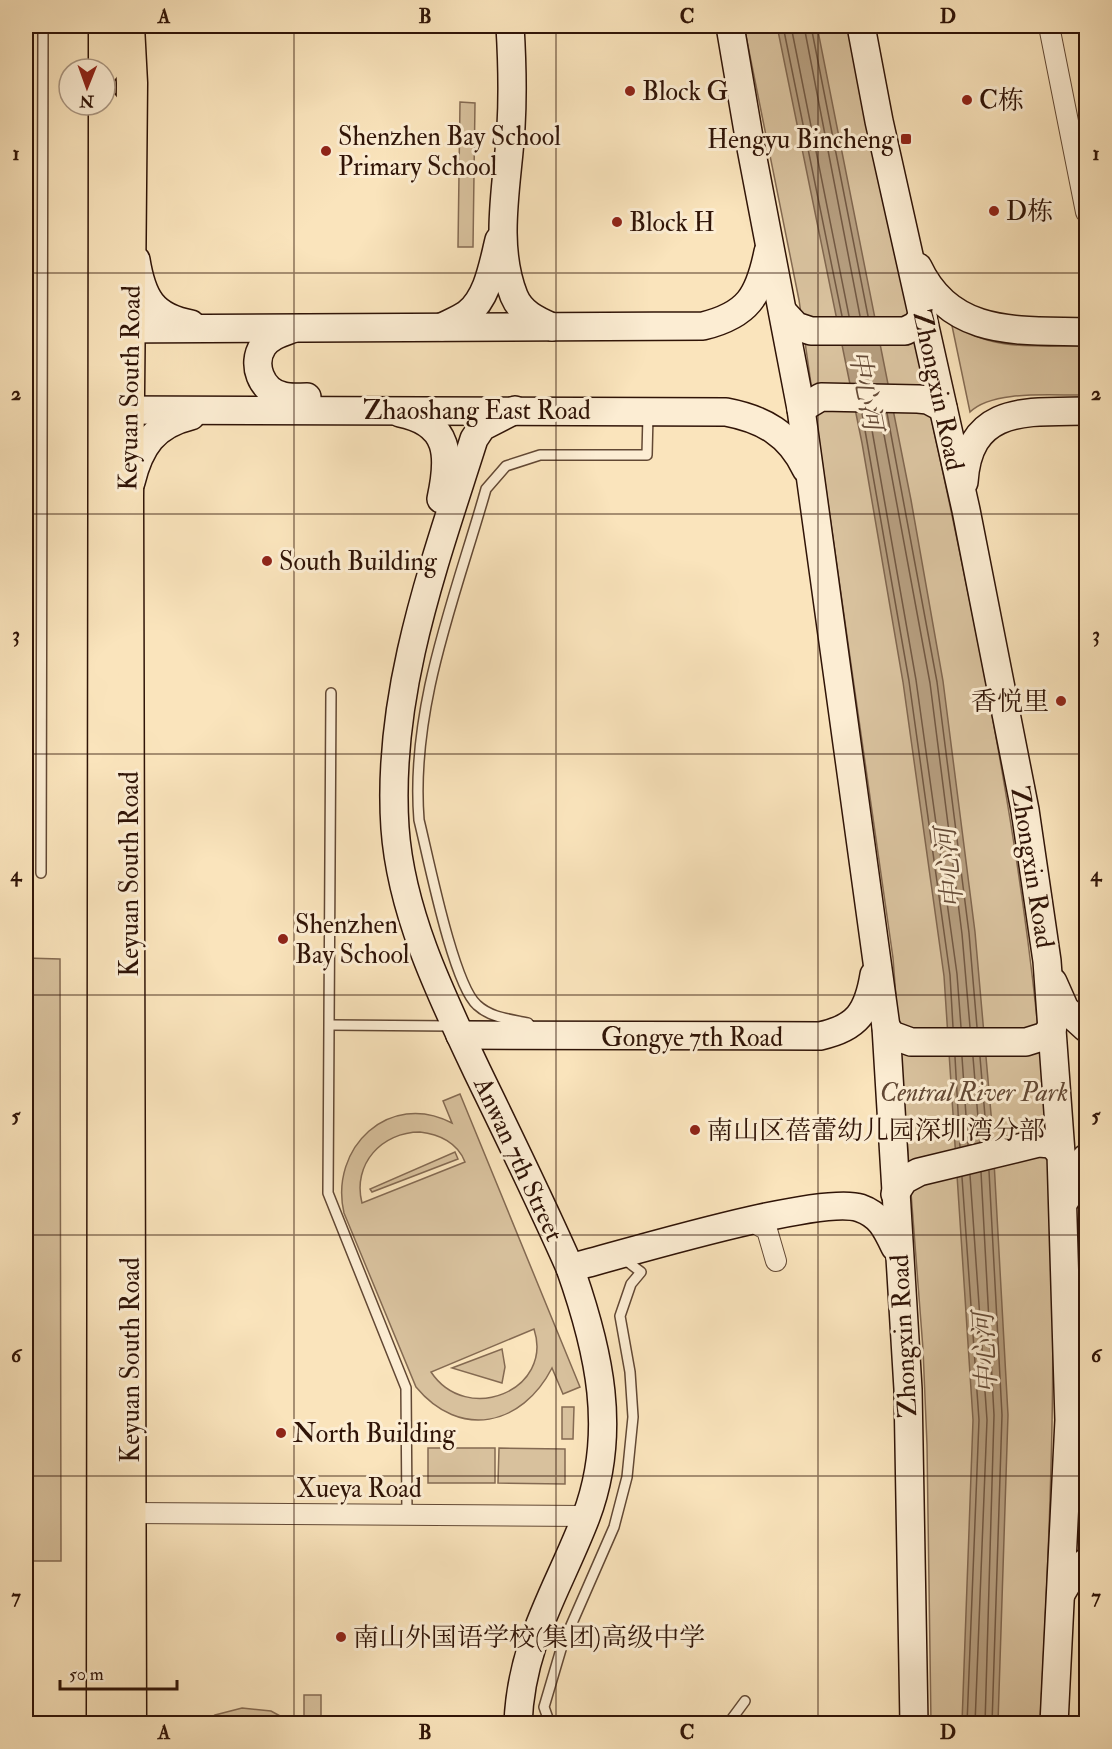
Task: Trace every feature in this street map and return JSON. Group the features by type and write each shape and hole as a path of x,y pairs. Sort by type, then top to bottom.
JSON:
{"main road":[{"path":"104,26 104,57"},
{"name":"Keyuan South Road","path":"116,329 131,232 132,83 129,26"},
{"name":"Keyuan South Road","path":"102,1724 116,329 105,117"},
{"name":"Keyuan South Road","path":"115,410 128,497 131,1724"}],"street":[{"path":"510,26 512,125 503,224 506,266 515,298 529,316 554,328"},
{"name":"Zhongxin Road","path":"730,26 783,312 811,403 813,490 886,1028 908,1389 914,1724"},
{"name":"Zhongxin Road","path":"861,26 907,244 914,324 943,408 966,510 1025,810 1047,961 1062,1151"},
{"path":"1048,26 1086,212"},
{"path":"442,327 467,314 477,303 489,277 503,224"},
{"path":"131,232 139,279 153,307 162,315 179,322 219,330"},
{"path":"116,329 682,327 723,321 742,310 753,298 763,279 770,242"},
{"path":"907,244 924,280 941,301 962,317 985,326 1018,330 1086,332"},
{"path":"783,312 796,326 811,330 914,324"},
{"path":"291,329 269,339 259,355 259,373 268,388 283,396 340,398 422,421 435,431 446,449 444,481 425,592"},
{"path":"811,403 918,399 928,400 943,408"},
{"name":"Zhaoshang East Road","path":"115,410 726,412 762,421 793,447 813,490"},
{"path":"128,497 140,453 153,432 177,419 213,410"},
{"path":"425,592 474,439 482,427 515,410"},
{"path":"966,510 966,461 971,445 982,431 998,420 1012,415 1086,411"},
{"name":"Anwan 7th Street","path":"425,592 399,715 394,765 395,829 411,909 458,1030 570,1268 595,1346 603,1398 602,1450 586,1516 531,1644 519,1696 518,1724"},
{"path":"1047,961 1056,992 1065,1009 1086,1028"},
{"name":"Gongye 7th Road","path":"458,1030 537,1035 820,1036 846,1028 860,1016 869,996 876,962"},
{"path":"886,1028 892,1035 911,1042 1026,1042 1045,1036 1053,1026"},
{"path":"895,1194 904,1180 919,1172 1062,1151 1075,1174 1064,1206 1069,1420 1054,1724"},
{"path":"570,1268 751,1221 824,1207 857,1207 876,1215 899,1254"},
{"path":"751,1221 767,1230 776,1261"},
{"path":"1066,1470 1078,1504 1086,1516"},
{"name":"Xueya Road","path":"130,1513 586,1516"},
{"path":"1060,1594 1071,1577 1086,1562"}],"lane":[{"path":"41,873 43,26"},
{"path":"537,1035 528,1023 494,1017 475,1004 461,979 419,820 417,795 422,725 486,489 506,466 540,454 647,455 648,410"},
{"path":"331,693 328,1193 406,1388 407,1515"},
{"path":"330,1024 458,1030"},
{"path":"550,1724 544,1707 562,1647 614,1527 627,1477 633,1417 630,1372 620,1316 631,1284 640,1272 620,1255"},
{"path":"728,1724 745,1701"}],"green space":[{"path":"26,26 32,26 33,849 26,878"},
{"name":"Central River Park","path":"744,26 851,26 983,666 1011,823 1033,981 1041,1060 1051,1226 1053,1309 1051,1474 1040,1723 931,1723 927,1445 923,1349 893,958 799,300"},
{"path":"460,102 475,103 473,247 458,247"},
{"path":"951,321 966,331 998,343 1033,346 1086,346 1086,395 1009,397 980,405 970,412"},
{"path":"26,958 60,959 61,1561 26,1561"},
{"path":"460,1094 580,1387 563,1394 552,1368 539,1388 524,1403 507,1413 489,1419 470,1420 452,1415 433,1404 416,1387 344,1213 342,1189 346,1167 355,1147 369,1131 386,1120 406,1114 429,1115 452,1123 443,1101","holes":["420,1132 447,1141 458,1150 465,1162 362,1203 360,1189 362,1175 373,1153 382,1144 394,1138 406,1133","534,1329 537,1351 531,1369 520,1384 504,1394 485,1398 465,1397 447,1388 431,1372"]},
{"path":"455,1152 458,1159 372,1192 370,1189"},
{"path":"502,1349 505,1367 502,1383 452,1368"},
{"path":"562,1407 574,1407 573,1439 562,1439"},
{"path":"428,1448 495,1448 495,1483 428,1483"},
{"path":"499,1448 565,1449 565,1484 498,1483"},
{"path":"304,1695 321,1695 321,1723 304,1723"},
{"path":"242,1708 271,1711 293,1723 201,1723 215,1715"}],"water":[{"name":"中心河","path":"777,26 817,26 911,500 943,681 975,932 992,1125 1008,1415 998,1723 962,1723 973,1420 944,976 903,682 862,443"}],"place":[{"name":"Block G","path":"630,91"},
{"name":"C栋","path":"967,100"},
{"name":"Hengyu Bincheng","path":"906,139"},
{"name":"Shenzhen Bay School Primary School","path":"326,151"},
{"name":"D栋","path":"994,211"},
{"name":"Block H","path":"617,222"},
{"name":"South Building","path":"267,561"},
{"name":"香悦里","path":"1061,701"},
{"name":"Shenzhen Bay School","path":"283,939"},
{"name":"南山区蓓蕾幼儿园深圳湾分部","path":"695,1130"},
{"name":"North Building","path":"281,1433"},
{"name":"南山外国语学校(集团)高级中学","path":"341,1637"}]}
